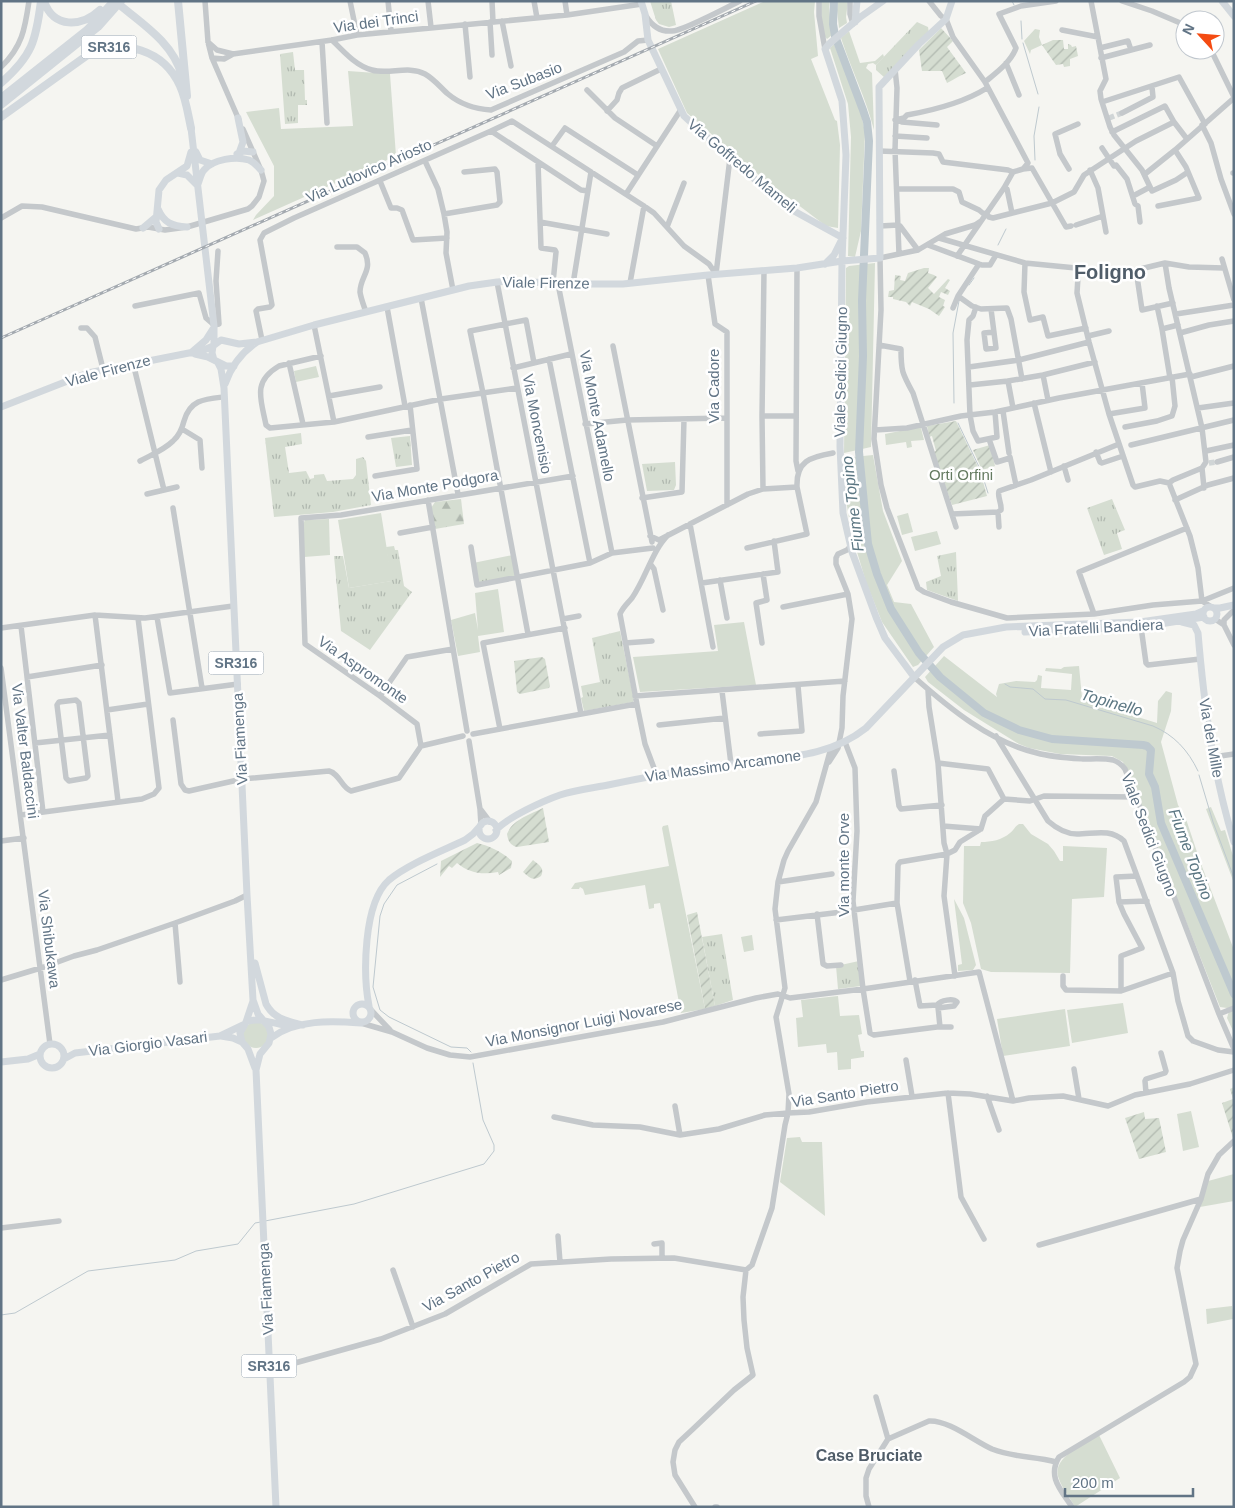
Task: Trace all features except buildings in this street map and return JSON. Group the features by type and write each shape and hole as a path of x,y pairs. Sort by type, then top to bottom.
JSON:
{"highway":[{"name":"SR316","path":"42,1 49,13 54,17 60,21 72,22 88,19 112,3 152,31 164,43 180,69 186,92"},
{"name":"SR316","path":"1,83 21,64 28,54 37,31 42,1"},
{"path":"1,98 87,30 112,3 121,1"},
{"name":"SR316","path":"178,1 191,128"},
{"path":"1,105 98,27 112,3"},
{"name":"SR316","path":"1,117 89,54 99,49 114,46 141,50 161,61 169,69 183,93 191,128"}],"main road":[{"path":"852,25 857,1"},
{"path":"827,47 883,1"},
{"path":"880,258 879,87 946,20 952,1"},
{"path":"1222,1 1234,16"},
{"name":"Via Goffredo Mameli","path":"641,2 645,14 648,40 680,111 730,158 794,211 843,238"},
{"name":"Viale Sedici Giugno","path":"827,47 842,101 846,155 843,238 845,261 840,446 841,499 850,550 876,617 885,638 916,675"},
{"path":"238,118 243,142 240,156"},
{"name":"SR316","path":"191,128 214,326 212,353 216,361"},
{"path":"192,144 200,160 212,164"},
{"path":"159,229 161,224 158,214 158,199 162,185 169,177 178,173 188,164 192,144"},
{"path":"198,187 202,171 212,164 240,156 246,158 253,152"},
{"path":"240,156 254,163 261,170"},
{"path":"178,173 187,175 198,187"},
{"path":"158,214 170,224 187,227"},
{"path":"141,228 158,214"},
{"path":"830,232 836,241 836,251"},
{"path":"825,264 836,251 843,238"},
{"name":"Viale Firenze","path":"1,407 66,381 103,369 191,353 224,340 232,343 259,341 453,290 497,282 555,284 630,283 797,268 880,258"},
{"path":"191,353 206,340 214,326"},
{"name":"SR316","path":"214,326 224,340"},
{"name":"Viale Firenze","path":"191,353 204,355 226,366 234,366 241,356 259,341"},
{"path":"232,343 238,348 241,356"},
{"name":"Via Fiamenga","path":"216,361 222,375 224,388 253,1000 256,1009 269,1027 271,1038 260,1054 256,1070 276,1507"},
{"name":"Via Fiamenga","path":"224,388 227,376 234,366"},
{"path":"1198,633 1207,612 1234,605"},
{"path":"1207,612 1210,621 1234,609"},
{"path":"1207,612 1218,613 1216,618"},
{"name":"Via Fratelli Bandiera","path":"988,630 1048,632 1141,627 1182,622 1207,612"},
{"name":"Via Fratelli Bandiera","path":"916,675 938,652 963,635 1006,627 1140,622 1207,612"},
{"path":"1182,622 1194,625 1198,633"},
{"name":"Via dei Mille","path":"1198,633 1203,691 1213,757 1222,804 1234,842"},
{"name":"Via Massimo Arcamone","path":"465,840 492,838 496,830 511,818 560,795 656,776 832,751 866,728 916,675"},
{"name":"Via Massimo Arcamone","path":"370,1009 365,986 371,914 381,890 388,880 402,871 465,840 485,822 511,818"},
{"path":"490,822 494,824 496,830"},
{"path":"481,825 479,833 483,838"},
{"path":"250,939 258,977 269,1010 280,1019 303,1025"},
{"name":"Via Massimo Arcamone","path":"356,1006 365,986"},
{"name":"Via Fiamenga","path":"253,1000 240,1033 242,1042 248,1049 256,1070"},
{"path":"245,1024 254,1019 277,1025 293,1026 334,1021 362,1023 370,1020 370,1009 364,1004 356,1006 347,1015 334,1021"},
{"path":"356,1006 353,1013 354,1019 362,1023"},
{"name":"Via Giorgio Vasari","path":"220,1036 245,1024"},
{"path":"271,1038 293,1026"},
{"name":"Via Giorgio Vasari","path":"63,1055 220,1036 242,1042"},
{"path":"50,1044 58,1045 63,1055 62,1062 56,1067 47,1067 41,1058 44,1047 50,1044"},
{"path":"248,1049 257,1050 266,1046"},
{"path":"1,1062 41,1058"}],"street":[{"path":"1,67 16,51 21,41 26,25 29,1"},
{"path":"1,218 22,206 42,207 141,228 171,230 248,209 252,206 260,197 263,187 261,170 212,58 208,42 205,1"},
{"path":"350,1 357,35"},
{"path":"388,1 391,31"},
{"path":"428,1 431,27"},
{"path":"492,1 492,55"},
{"path":"534,1 537,18"},
{"path":"565,1 567,15"},
{"path":"610,1 612,8"},
{"path":"645,14 655,27 660,30 674,31 740,1"},
{"path":"819,1 819,16 827,47"},
{"path":"850,1 852,25"},
{"path":"897,120 907,115 949,105 977,95 1014,54 1016,48 999,14 1020,4 1056,1"},
{"path":"1091,1 1106,79 1100,91 1102,102 1112,132 1145,174 1151,189"},
{"path":"1122,1 1175,20"},
{"name":"Via dei Trinci","path":"223,55 391,31 567,15 641,2"},
{"path":"931,3 946,20 953,37 986,85 1052,203 1071,226 1103,216"},
{"path":"502,21 511,66"},
{"path":"465,24 470,77"},
{"path":"1062,30 1098,37"},
{"name":"Via Subasio","path":"332,40 350,59 372,70 415,71 424,74 450,96 482,109 491,110 624,52 638,41 648,40"},
{"path":"1100,48 1128,41 1131,50"},
{"path":"208,42 223,55"},
{"path":"322,42 328,124"},
{"path":"1101,58 1150,46"},
{"path":"212,58 223,55"},
{"path":"219,77 223,55"},
{"path":"1145,174 1234,98 1216,60"},
{"path":"1006,63 1019,95"},
{"path":"606,111 617,100 622,88 661,69"},
{"path":"895,69 897,88 895,151 899,254"},
{"path":"1102,102 1179,77 1204,124 1234,214"},
{"path":"1122,113 1154,97 1152,87"},
{"path":"587,90 606,111 657,146"},
{"path":"1112,132 1165,106 1187,139"},
{"path":"626,194 680,111"},
{"path":"897,120 936,125"},
{"name":"Via Ludovico Ariosto","path":"259,341 256,313 258,309 270,307 272,304 260,240 261,236 294,218 512,121 552,146"},
{"path":"897,188 953,189 959,192 962,202 993,218 1052,203 1074,192 1082,176 1090,170 1174,122"},
{"path":"1070,169 1060,154 1055,134 1078,124"},
{"path":"638,175 565,128 552,146 644,206 684,246 709,264 712,275"},
{"path":"491,131 581,190 588,191"},
{"path":"895,136 927,138"},
{"path":"1102,148 1114,166 1116,165 1127,179 1138,206 1140,222"},
{"path":"1158,206 1199,198 1188,172 1175,150"},
{"path":"880,151 936,153 939,154 943,162 1010,171 1030,166"},
{"path":"712,275 730,158"},
{"path":"424,160 438,188 444,214 447,238 446,253 453,290"},
{"path":"538,162 540,222 607,234"},
{"path":"444,214 497,205 500,202 497,172 495,169 464,172"},
{"path":"1090,170 1098,188 1106,232"},
{"path":"957,256 1006,185 1010,171"},
{"path":"573,284 591,172"},
{"path":"1133,196 1176,180 1188,172"},
{"path":"380,180 391,208 402,210 413,240 447,238"},
{"path":"667,227 684,183"},
{"path":"1006,185 1012,213"},
{"path":"630,283 644,206"},
{"path":"981,221 975,226 938,238 918,250 880,258 879,345 875,430 878,463 887,508 918,588 921,591 991,615 1007,618 1094,614 1153,605 1201,601 1234,588"},
{"name":"Via Monte Adamello","path":"540,222 541,248 555,250 556,252 555,284 612,552"},
{"path":"880,226 900,226 918,250"},
{"path":"938,238 1024,263 1077,268 1077,287 1095,362 1122,456 1135,487 1160,481 1169,483 1205,465"},
{"path":"928,245 979,264 990,265 996,255"},
{"path":"337,247 357,247 365,253 368,259 368,269 362,281 360,292 366,312"},
{"path":"135,306 199,293 206,318 214,326 219,324 216,281 218,251"},
{"path":"1222,259 1233,299"},
{"path":"1024,263 1024,292 1030,320 1043,317 1048,336 1086,328"},
{"path":"1173,303 1142,310 1136,270 1165,263 1189,267 1224,268"},
{"path":"1165,263 1206,451 1204,488"},
{"path":"953,308 958,296 979,264"},
{"path":"747,548 807,534 797,487 798,471 796,467 797,268"},
{"path":"763,490 764,271"},
{"name":"Via Cadore","path":"712,275 715,324 727,332 727,505"},
{"name":"Via Moncenisio","path":"497,282 581,714"},
{"path":"958,296 976,307 991,309 1007,308 1022,378"},
{"path":"421,298 458,494"},
{"path":"1176,314 1234,305"},
{"path":"1125,427 1172,416 1175,406 1162,329 1156,306"},
{"path":"375,476 417,469 408,406 387,307"},
{"path":"976,307 973,316 969,320 967,340 970,415 973,431 978,441 997,437 995,412"},
{"path":"991,309 994,332"},
{"path":"528,634 470,331 505,322 526,320 534,363"},
{"path":"1180,333 1209,325 1234,321"},
{"path":"314,325 334,422"},
{"path":"1162,329 1178,325"},
{"path":"81,328 87,328 95,337 103,369"},
{"path":"969,368 1019,360 1076,345 1109,331"},
{"path":"879,345 901,348 902,374 913,393 956,527"},
{"path":"613,346 642,498 655,543 651,565 632,598 621,611 620,619 645,744 656,776"},
{"path":"513,368 571,354"},
{"path":"321,356 289,363 274,369 263,381 260,388 266,425 270,428 334,422 441,398 517,388"},
{"path":"549,359 590,563"},
{"path":"970,385 1043,375 1095,362"},
{"path":"133,363 164,490"},
{"path":"289,363 303,424"},
{"path":"875,430 907,428 970,415 1003,411 1048,400 1234,366"},
{"path":"1043,375 1048,400"},
{"path":"1008,381 1013,408"},
{"path":"1109,414 1145,408 1142,383"},
{"path":"329,396 380,387"},
{"path":"140,461 172,442 182,429 187,412 193,404 200,401 224,398"},
{"path":"1198,408 1234,402"},
{"path":"1034,403 1051,472"},
{"path":"1003,411 1016,485"},
{"path":"762,416 796,416"},
{"path":"585,424 628,420 726,418"},
{"path":"642,498 682,492 684,419"},
{"path":"1131,445 1234,420"},
{"path":"182,429 200,440 202,468"},
{"path":"368,437 412,430"},
{"path":"989,439 997,462 1010,456"},
{"path":"1206,451 1234,445"},
{"path":"798,471 802,464 808,460 837,451 840,446"},
{"path":"999,527 998,512 1001,510 1001,506 999,490 1051,472 1096,452 1120,446"},
{"path":"1096,452 1102,463 1122,456"},
{"path":"832,453 840,457"},
{"path":"1217,462 1234,457"},
{"path":"1064,466 1068,480"},
{"name":"Via Monte Podgora","path":"301,518 341,515 573,476"},
{"path":"1175,500 1208,485 1234,478"},
{"path":"1169,483 1187,528 1198,568 1201,601 1207,612"},
{"path":"147,494 177,487"},
{"path":"471,547 477,585 517,578 590,563 612,552 641,549 727,505 763,490 797,487"},
{"path":"428,500 453,649 472,738 469,741 481,825"},
{"path":"173,508 202,688"},
{"path":"952,514 998,512"},
{"name":"Via Aspromonte","path":"301,518 305,644 417,724 421,746"},
{"path":"690,524 713,647"},
{"path":"400,533 433,527"},
{"path":"1094,614 1079,572 1187,528"},
{"path":"702,583 778,572 774,541"},
{"path":"844,744 842,728 845,681 852,619 848,594 836,561 838,554 850,550"},
{"path":"651,565 654,569 663,610"},
{"path":"762,643 756,604 767,600 763,574"},
{"path":"720,580 727,618"},
{"path":"783,606 848,594"},
{"path":"1,628 96,615 138,618 157,617 233,606"},
{"path":"1224,625 1224,620 1234,609"},
{"path":"96,615 118,801"},
{"path":"563,619 579,616"},
{"path":"157,617 170,692 238,684"},
{"path":"21,815 142,798 154,794 158,788 138,618"},
{"path":"1216,618 1224,625 1234,645"},
{"path":"21,626 44,812"},
{"path":"1141,627 1146,663 1148,665 1200,659"},
{"path":"500,729 483,643 565,628"},
{"path":"625,643 652,641"},
{"path":"380,696 407,658 453,649"},
{"path":"27,677 102,665"},
{"name":"Via Valter Baldaccini","path":"1,668 24,838"},
{"name":"Viale Sedici Giugno","path":"916,675 928,690 970,721 1016,746 1037,754 1115,760 1121,764 1125,769 1218,1014 1234,1050"},
{"path":"635,696 798,686 845,681"},
{"path":"760,734 802,731 798,686"},
{"path":"928,690 938,763 946,854 944,896 955,976"},
{"path":"722,691 731,764"},
{"path":"76,700 79,703 84,738 88,776 86,778 69,780 66,778 62,740 57,705 59,702 76,700"},
{"path":"107,710 148,704"},
{"path":"172,720 181,784 185,790 189,791 242,779 329,771 336,774 344,787 351,790 399,778 421,746 463,736 464,733 500,729 636,704"},
{"path":"659,725 725,718"},
{"path":"35,743 110,735"},
{"path":"463,736 469,741"},
{"path":"996,736 1048,820 1062,831 1076,834 1097,832 1119,836 1124,842 1174,973 1178,1001 1188,1036 1193,1041 1218,1050 1234,1050"},
{"name":"Via monte Orve","path":"844,744 855,768 857,832 852,910 870,1033 871,1035 940,1027"},
{"path":"554,1117 592,1125 640,1127 680,1135 720,1129 765,1115 788,1113 789,1094 776,1017 785,988 775,898 788,851 816,802 832,751"},
{"path":"813,753 822,754 828,761"},
{"path":"1213,757 1234,754"},
{"path":"938,763 988,769 1004,800"},
{"path":"894,771 901,809 942,805"},
{"path":"950,1027 940,1027 938,1006 920,1006 912,980 898,903 898,865 900,862 946,854 955,850 960,842 981,828 985,816 1004,800 1030,801 1044,796 1136,797"},
{"path":"480,808 490,822"},
{"path":"943,826 981,828"},
{"path":"1,841 24,838"},
{"name":"Via Shibukawa","path":"24,838 50,1044"},
{"path":"778,882 832,874"},
{"path":"1121,991 1121,956 1142,948 1119,902 1116,877 1137,876"},
{"path":"1,980 97,950 235,901 247,895"},
{"path":"1119,902 1147,901"},
{"path":"776,920 898,903"},
{"path":"817,914 822,964 827,966 841,965"},
{"path":"175,923 180,982"},
{"name":"Via Monsignor Luigi Novarese","path":"362,1023 392,1032 450,1056 470,1057 663,1022 778,994 790,998 979,972 1013,1101"},
{"path":"1063,976 1063,986 1066,990 1121,991 1174,973"},
{"path":"1218,1014 1234,1008"},
{"name":"Via Monsignor Luigi Novarese","path":"370,1009 392,1032"},
{"path":"1146,1093 1144,1081 1166,1071 1162,1054"},
{"name":"Via Santo Pietro","path":"906,1060 912,1096"},
{"path":"1074,1069 1079,1098"},
{"name":"Via Santo Pietro","path":"270,1370 372,1342 413,1327 453,1310 530,1264 674,1258 746,1270 752,1265 772,1208 788,1113 809,1112 838,1106 948,1093 987,1096 1013,1101 1063,1096 1079,1098 1108,1106 1135,1095 1190,1084 1234,1070"},
{"path":"948,1093 960,1197 984,1239"},
{"path":"987,1096 999,1130"},
{"path":"675,1106 680,1135"},
{"path":"1072,1507 1053,1476 1054,1465 1059,1457 1184,1382 1190,1377 1196,1364 1177,1268 1183,1240 1201,1199 1208,1174 1219,1155 1234,1141"},
{"path":"1039,1245 1201,1199"},
{"path":"1,1228 59,1221"},
{"path":"558,1236 560,1262"},
{"path":"654,1244 662,1243 662,1258"},
{"path":"393,1270 413,1327"},
{"path":"695,1507 675,1475 673,1462 675,1450 693,1429 734,1390 753,1375 747,1348 744,1320 743,1297 746,1270"},
{"path":"876,1397 888,1439"},
{"path":"869,1507 866,1496 866,1478 869,1469 888,1439 934,1421 945,1424 990,1448 1006,1454 1020,1457 1040,1457 1056,1462"}],"green space":[{"path":"650,1 671,1 676,25 669,27 659,24"},
{"path":"765,1 815,1 814,12 818,56 811,59 837,121 840,145 838,228 826,226 760,176 687,113 658,49"},
{"path":"821,1 830,1 832,35 827,39 820,11"},
{"path":"838,1 848,1 847,23 839,28 837,10"},
{"path":"917,22 928,27 929,33 885,78 876,70 876,65"},
{"path":"941,28 953,41 947,47 966,73 947,83 942,71 922,71 919,50"},
{"path":"1035,29 1040,30 1039,37 1042,45 1031,50 1030,54 1024,41"},
{"path":"849,31 860,63 875,61 883,54 884,57 876,65 873,63 868,64 866,68 872,73 874,130 867,106 841,38"},
{"path":"1053,40 1063,40 1064,49 1068,49 1068,44 1072,47 1076,46 1078,56 1070,59 1070,66 1056,65 1042,45"},
{"path":"834,44 860,109 865,132 861,231 855,257 848,256 851,137 848,104 830,48"},
{"path":"293,52 295,70 304,70 305,100 307,100 307,105 298,105 298,123 285,124 280,54"},
{"path":"348,71 390,74 396,156 253,220 274,196 274,166 246,112 279,108 281,129 353,126"},
{"path":"875,263 871,447 844,453 846,268"},
{"path":"929,268 928,273 937,277 928,288 934,294 948,279 950,280 945,288 950,291 948,295 941,292 939,297 945,300 943,306 945,307 939,316 929,309 912,302 910,306 906,302 888,297 889,291 894,290 895,275 901,276 900,280 905,281 908,273"},
{"path":"316,366 319,377 296,382 294,371"},
{"name":"Orti Orfini","path":"956,421 980,471 987,496 952,505 933,452 936,451 932,436 929,437 927,426"},
{"path":"921,428 924,440 911,441 912,447 907,448 906,442 886,445 885,434"},
{"path":"301,433 302,444 285,447 289,473 306,471 310,479 314,478 314,475 324,474 327,481 353,479 356,475 356,459 363,457 366,461 371,505 333,512 274,517 265,438"},
{"path":"410,436 412,465 396,467 391,438"},
{"path":"990,445 995,466 982,470 973,450"},
{"path":"873,455 883,511 902,561 887,585 894,602 911,604 934,647 918,665 913,667 882,622 866,582 852,535 845,494 844,458"},
{"path":"675,462 676,485 674,490 647,491 642,464"},
{"path":"461,499 464,524 435,529 431,508 435,502"},
{"path":"1112,499 1125,530 1117,533 1122,549 1104,555 1087,508"},
{"path":"381,513 392,581 349,588 338,520"},
{"path":"908,513 913,532 902,535 897,516"},
{"path":"329,519 330,555 304,557 303,524 305,520"},
{"path":"937,531 941,544 915,551 911,537"},
{"path":"394,546 395,550 398,550 404,586 412,592 370,650 341,631 334,556 343,556 349,588 391,581 386,547"},
{"path":"956,552 958,601 927,590 926,582 941,576 937,556"},
{"path":"513,555 517,578 477,585 473,563"},
{"path":"498,589 504,632 478,636 480,652 458,656 451,620 475,613 478,630 475,593"},
{"path":"744,622 756,685 640,692 633,657 718,651 714,625"},
{"path":"620,631 634,700 633,702 584,711 581,686 600,682 592,638"},
{"path":"944,656 997,697 999,684 1016,681 1035,682 1038,675 1042,676 1041,688 1071,690 1072,674 1045,671 1046,668 1061,669 1079,666 1082,698 1157,723 1158,701 1166,691 1172,693 1171,711 1161,742 1178,805 1186,819 1234,950 1234,1033 1227,1018 1229,1011 1227,1008 1220,1007 1123,762 1112,756 1060,754 1029,748 1019,744 964,710 928,682 925,677"},
{"path":"542,657 545,659 549,688 520,694 517,692 514,661"},
{"path":"1211,807 1221,831 1225,830 1234,859 1234,883 1206,809"},
{"path":"543,808 549,842 517,847 511,844 507,834 509,829 522,818"},
{"path":"1019,824 1023,824 1031,834 1048,844 1060,861 1063,861 1063,846 1107,848 1104,897 1072,899 1070,973 991,972 981,969 971,923 963,903 964,846 980,846 981,842 1000,839"},
{"path":"668,825 705,1009 681,1013 660,903 654,904 654,908 649,909 645,885 585,895 580,887 579,889 571,889 575,883 669,866 662,828"},
{"path":"477,843 496,850 508,858 512,861 511,868 499,875 498,872 481,873 471,871 457,863 452,868 449,866 440,877 441,861"},
{"path":"533,860 541,867 542,871 541,876 536,879 523,872"},
{"path":"954,899 964,918 976,965 973,970 958,971 958,965 962,964"},
{"path":"697,912 715,1006 705,1009 687,915"},
{"path":"722,934 733,1000 715,1006 702,937"},
{"path":"752,935 754,950 744,952 741,937"},
{"path":"859,961 861,986 838,989 836,966"},
{"path":"838,996 840,1016 859,1015 862,1034 858,1035 861,1051 864,1051 864,1057 851,1059 851,1069 838,1070 837,1052 827,1053 826,1044 798,1047 796,1018 803,1017 801,1000"},
{"path":"1123,1003 1128,1033 1072,1043 1067,1010"},
{"path":"1065,1009 1070,1046 1003,1056 997,1019"},
{"path":"256,1022 265,1026 269,1035 265,1044 256,1048 247,1044 243,1035 247,1026"},
{"path":"1234,1087 1233,1138 1222,1103 1233,1099 1230,1089"},
{"path":"1191,1111 1199,1147 1183,1151 1177,1114"},
{"path":"1144,1112 1145,1119 1159,1118 1166,1152 1139,1159 1125,1118"},
{"path":"800,1137 802,1142 822,1142 825,1216 780,1182 787,1138"},
{"path":"1234,1174 1234,1201 1200,1207 1208,1181"},
{"path":"1232,1306 1233,1319 1207,1324 1206,1309"},
{"path":"1099,1435 1120,1478 1075,1507 1059,1479 1059,1465 1070,1452"}],"waterway":[{"name":"Fiume Topino","path":"834,1 833,24 835,36 867,122 869,141 862,301 863,356 859,452 868,544 877,574 891,609 919,653 940,677 984,713 1019,730 1052,739 1143,745 1151,750 1149,774 1155,787 1161,823 1234,994"},
{"name":"Topinello","path":"1012,1 1014,5"},
{"name":"Topinello","path":"1021,21 1022,39"},
{"name":"Topinello","path":"1023,43 1038,94"},
{"name":"Topinello","path":"1035,160 1034,136 1039,107"},
{"name":"Topinello","path":"998,245 1006,229"},
{"name":"Topinello","path":"969,285 974,278"},
{"name":"Topinello","path":"954,403 953,333 959,301"},
{"name":"Topinello","path":"958,423 981,471 988,493"},
{"name":"Topinello","path":"1005,684 1010,687 1033,689 1045,699 1066,700 1153,726 1180,744 1190,756 1198,771"},
{"name":"Topinello","path":"1199,775 1213,822 1234,878"},
{"path":"437,864 397,885 384,904 380,916 373,987 380,1010 389,1017 451,1047 467,1048 471,1052"},
{"path":"265,1221 354,1204 484,1164 494,1151 494,1145 483,1120 473,1063"},
{"path":"1,1315 15,1313 88,1271 175,1260 196,1251 238,1244 255,1223 261,1222"}],"tunnel":[{"path":"1109,118 1122,113"},
{"path":"1209,463 1217,462"}],"railway":[{"path":"1,338 756,1"}],"district":[{"name":"Foligno","path":"1110,272"},
{"name":"Case Bruciate","path":"869,1455"}]}
